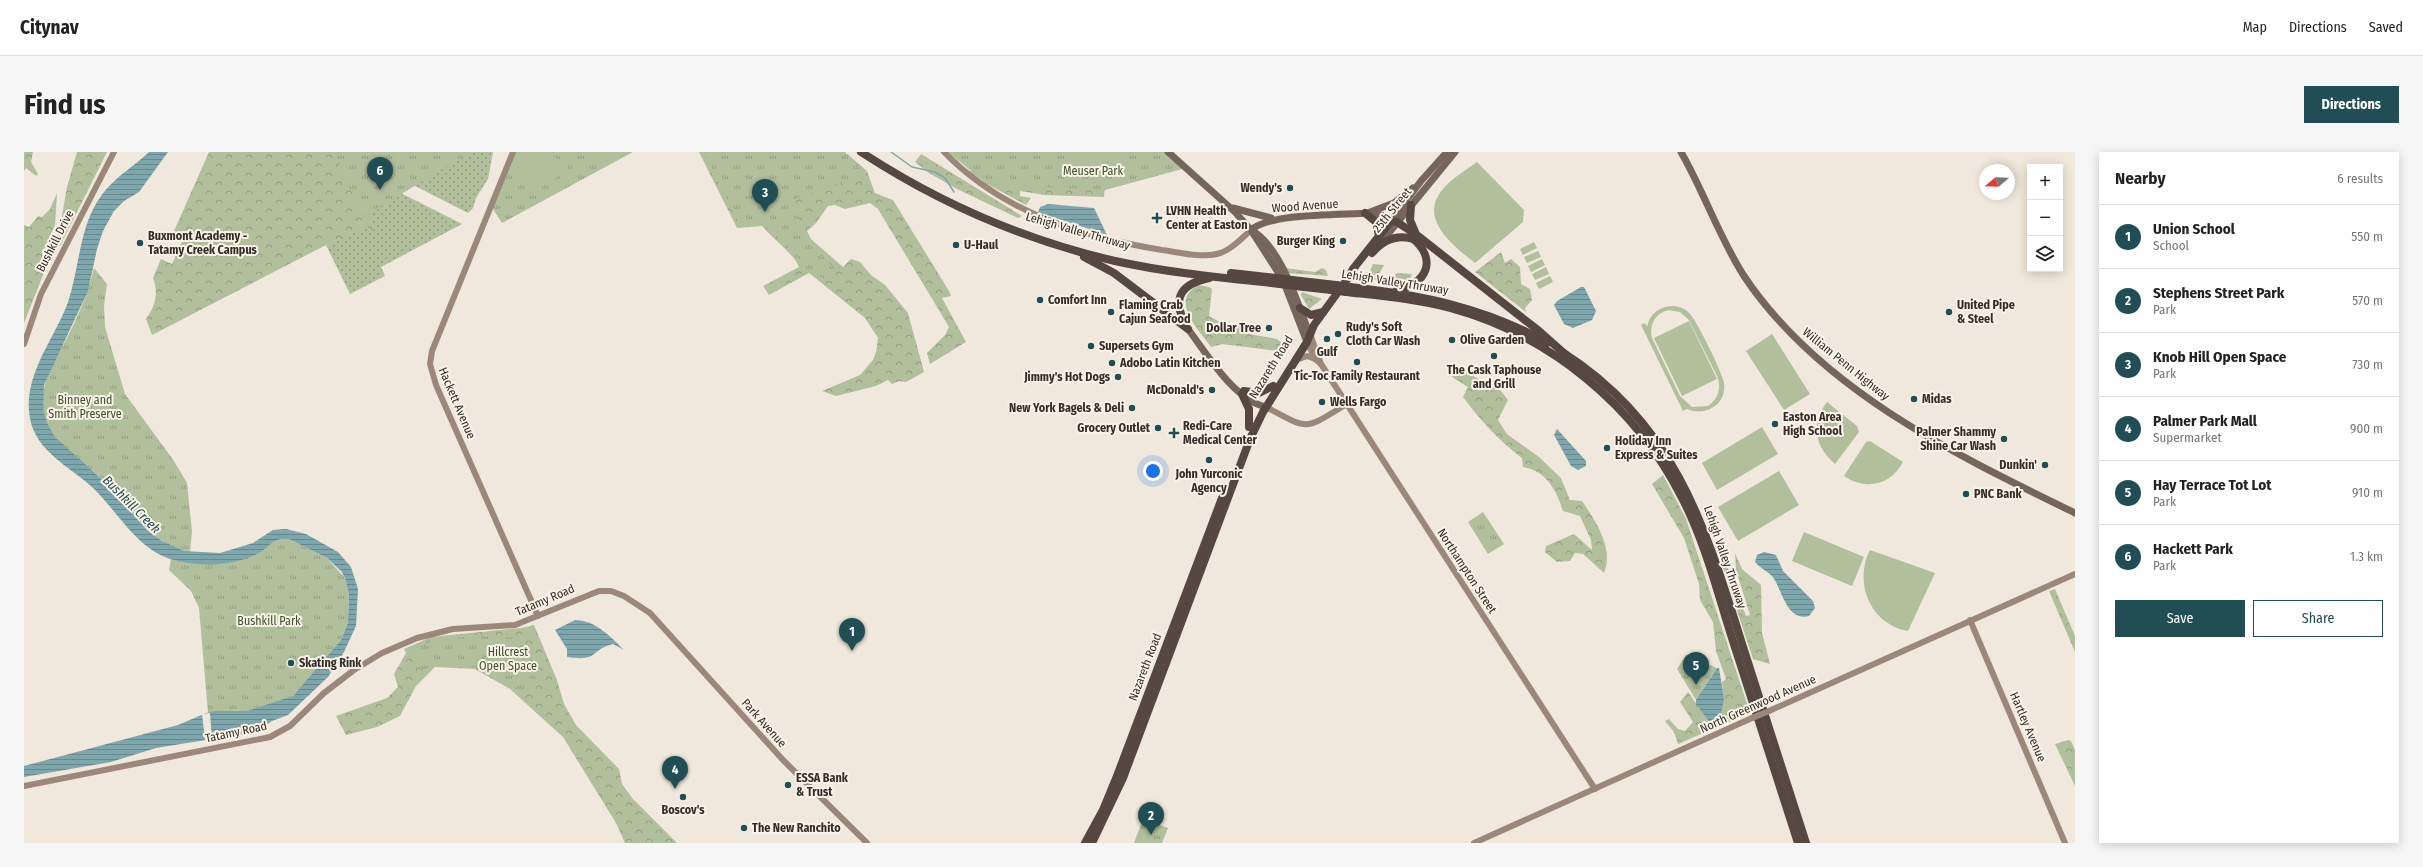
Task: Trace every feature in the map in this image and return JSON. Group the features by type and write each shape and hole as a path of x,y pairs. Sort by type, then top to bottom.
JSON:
{"highway":[{"name":"Lehigh Valley Thruway","path":"861,152 913,184 958,207 1002,226 1069,249 1139,266 1216,276 1278,281"},
{"name":"Lehigh Valley Thruway","path":"870,152 919,182 961,203 1004,222 1063,242 1116,256 1162,264 1293,283 1333,288 1347,287 1390,291 1437,299 1482,312 1526,331 1566,355 1603,384 1636,417 1665,454 1689,494 1713,553 1806,843"},
{"path":"1390,291 1413,286 1424,275 1426,256 1416,238 1410,222 1411,205"},
{"path":"1365,213 1376,222 1379,236"},
{"path":"1394,223 1540,331 1566,355"},
{"name":"25th Street","path":"1347,287 1352,269 1379,236 1394,223"},
{"path":"1378,246 1397,237 1416,238"},
{"name":"25th Street","path":"1307,337 1323,312 1347,287 1356,272 1378,246"},
{"path":"1069,249 1114,273 1188,329"},
{"path":"1188,329 1179,308 1181,294 1192,283 1216,276"},
{"name":"Lehigh Valley Thruway","path":"1347,287 1436,305 1466,313 1508,330 1549,352 1574,369 1610,399 1631,422 1667,471 1698,533 1798,843"},
{"path":"1300,308 1311,315 1323,312"},
{"name":"Nazareth Road","path":"1085,843 1117,776 1249,428 1296,360 1307,337"},
{"name":"Nazareth Road","path":"1092,843 1123,778 1263,406 1273,386 1307,337"},
{"path":"1249,428 1248,407 1243,393 1258,393 1273,386"}],"main road":[{"name":"Bushkill Drive","path":"24,344 41,294 114,152"},
{"name":"Hackett Avenue","path":"513,152 432,351 430,364 436,385 538,616"},
{"name":"Wood Avenue","path":"944,152 971,176 1010,202 1046,220 1090,235 1149,248 1208,256 1226,251 1260,223 1276,219 1365,213 1378,214 1394,223"},
{"name":"Northampton Street","path":"1168,152 1230,207 1251,230 1283,280 1316,359 1321,364"},
{"name":"25th Street","path":"1378,246 1421,181 1447,152"},
{"name":"25th Street","path":"1394,223 1455,152"},
{"name":"William Penn Highway","path":"1681,152 1744,275 1766,306 1812,353 1886,411 1909,426 2007,480 2075,513"},
{"path":"1365,213 1394,203 1421,181"},
{"path":"1230,207 1276,219"},
{"name":"Northampton Street","path":"1251,230 1258,233 1288,278 1300,308 1307,337 1321,364 1595,789"},
{"path":"1188,329 1219,368 1225,378 1243,393 1263,406 1298,424 1305,425 1320,421 1347,404"},
{"path":"1296,360 1307,356 1316,359"},
{"name":"North Greenwood Avenue","path":"2050,584 2075,570"},
{"name":"North Greenwood Avenue","path":"1474,843 2075,574"},
{"name":"Tatamy Road","path":"24,786 268,737 290,726 324,693 345,676 392,648 440,631 511,625 538,616 585,595 605,591 616,592 632,599 650,613"},
{"name":"Park Avenue","path":"650,613 783,760 867,843"},
{"name":"Hartley Avenue","path":"1970,620 2065,843"}],"green space":[{"path":"24,152 33,152 31,162 38,174 36,176 26,168 24,171"},
{"path":"77,152 107,152 60,246 57,245 67,187"},
{"path":"209,152 337,152 359,189 375,229 371,230 367,227 326,245 152,335 146,319 154,304 156,294 153,278 161,259 172,264 184,237 174,231"},
{"path":"334,152 471,152 363,217"},
{"path":"337,152 493,152 488,179 476,198 473,208 468,213 374,165 371,178 462,224 381,267 385,276 350,294 326,245 367,226 369,228"},
{"path":"513,152 633,152 502,223 491,206"},
{"path":"527,152 549,152 568,168 555,178 540,183 533,184 518,179 511,174"},
{"path":"590,152 617,152 602,164"},
{"path":"699,152 845,152 867,171 875,193 893,200 949,291 951,296 942,298 966,342 930,364 927,353 945,335 949,327 878,209 870,203 845,209 835,205 828,206 816,223 807,231 811,239 843,267 851,259 860,262 871,275 885,285 908,313 924,372 906,382 899,381 892,384 888,380 876,386 836,396 822,391 860,375 873,360 878,338 865,318 809,273 769,295 763,286 799,267 797,262 762,226 737,228"},
{"path":"704,152 842,152 866,173 792,200 799,220 808,237 820,253 835,268 829,281 806,270 798,257 763,223 740,225"},
{"name":"Meuser Park","path":"948,152 1168,152 1186,168 1105,190 987,184"},
{"path":"1123,152 1125,171 1079,175 1077,154"},
{"path":"921,154 1022,216 1018,218 955,188 929,173 915,162"},
{"path":"1076,155 1077,171 1067,172 1066,156"},
{"path":"1477,162 1524,210 1523,222 1475,263 1457,248 1441,231 1436,221 1434,211 1436,200 1443,189"},
{"path":"969,171 1105,187 1104,197 1044,195 1020,191 1020,196 1031,198 1026,205 987,184"},
{"path":"57,193 55,225 42,255 45,270 24,323 24,225 29,227 38,216 42,217 50,209"},
{"path":"1534,242 1537,248 1523,255 1520,249"},
{"path":"1538,251 1541,257 1527,263 1524,257"},
{"path":"1501,252 1505,263 1511,259 1520,267 1521,284 1530,289 1532,300 1525,308 1526,312 1475,272"},
{"path":"1542,259 1545,265 1531,272 1528,266"},
{"path":"1373,264 1384,265 1379,274 1389,278 1398,273 1412,274 1410,279 1402,282 1361,279 1360,275 1370,271"},
{"path":"1546,267 1549,274 1535,280 1532,274"},
{"name":"Binney and Smith Preserve","path":"94,268 107,284 104,306 105,327 125,394 174,461 187,483 192,531 190,553 176,549 165,543 145,527 103,480 63,446 51,431 45,418 42,405 43,392 47,379 78,315"},
{"path":"1286,268 1315,272 1322,268 1326,270 1328,276 1288,273"},
{"path":"1550,276 1553,282 1539,289 1536,283"},
{"path":"1198,285 1212,289 1209,316 1218,321 1252,329 1249,334 1277,339 1288,348 1285,352 1222,344 1211,347 1189,316 1186,307 1186,299 1190,292"},
{"path":"1302,292 1322,299 1309,309 1301,295"},
{"path":"1669,306 1674,306 1687,311 1694,319 1722,377 1724,391 1722,397 1718,403 1707,410 1694,411 1687,409 1683,411 1641,325 1645,323 1647,327 1648,322 1656,311","holes":["1669,310 1680,312 1689,320 1718,378 1718,394 1708,406 1692,407 1680,396 1652,338 1652,324 1660,314"]},
{"path":"1689,321 1717,379 1682,396 1654,338"},
{"path":"1772,334 1810,394 1784,410 1746,351"},
{"path":"1454,369 1460,369 1501,391 1508,400 1498,420 1507,434 1539,457 1561,478 1570,500 1582,501 1598,526 1605,545 1607,554 1604,573 1583,554 1575,553 1570,561 1557,562 1545,552 1546,546 1574,534 1592,550 1591,540 1580,516 1563,511 1554,489 1549,482 1538,472 1523,467 1522,458 1483,422 1470,406 1463,397 1468,387 1452,377"},
{"path":"1827,402 1857,426 1859,432 1835,464 1823,450 1817,435 1818,419"},
{"path":"1762,427 1778,454 1717,490 1702,463"},
{"path":"1870,441 1903,462 1892,476 1877,483 1869,484 1852,481 1844,476 1866,442"},
{"path":"1779,471 1799,505 1738,541 1718,507"},
{"path":"1663,475 1686,519 1750,713 1678,744 1674,732 1665,721 1669,719 1678,729 1685,731 1693,722 1680,702 1688,692 1710,723 1724,698 1722,682 1726,679 1716,651 1713,622 1700,600 1699,584 1684,538 1652,484"},
{"path":"1483,512 1504,544 1488,554 1468,522"},
{"path":"1804,532 1864,557 1852,586 1792,561"},
{"name":"Bushkill Park","path":"282,539 289,539 327,558 345,578 349,595 348,621 341,640 303,686 289,699 247,711 208,713 199,608 191,591 169,570 171,559 202,564 234,562 254,555 272,542"},
{"path":"1715,543 1719,544 1746,616 1750,615 1736,570 1735,553 1742,569 1761,585 1762,633 1770,664 1753,659"},
{"path":"1870,550 1935,573 1908,631 1895,627 1884,620 1875,611 1869,601 1865,589 1864,576 1865,563"},
{"path":"2055,589 2075,636 2075,652 2049,591"},
{"path":"534,625 557,680 564,704 576,725 619,769 622,784 633,799 677,843 625,843 616,823 563,737 510,689 475,669 435,667 416,686 400,716 377,727 346,735 336,716 387,698 398,687 394,674 406,653 404,649 431,637 521,628"},
{"name":"Hillcrest Open Space","path":"473,636 522,638 535,672 537,696 517,688 482,668 435,664 422,671 413,649 431,641"},
{"path":"1686,655 1717,668 1696,700 1677,669"},
{"path":"2068,740 2071,741 2075,750 2075,786 2055,744"},
{"path":"1143,819 1168,828 1162,843 1134,843"},
{"path":"1140,828 1150,832 1146,843 1135,843"}],"water":[{"path":"149,152 168,152 139,192 124,201 114,211 103,231 97,249 88,291 44,385 43,409 47,423 55,437 106,483 147,530 162,541 184,551 220,553 253,543 273,530 286,529 306,534 338,552 351,567 358,589 356,626 344,652 328,677 288,715 272,721 256,732 156,748 111,762 24,777 24,766 178,725 206,713 215,711 247,711 293,696 341,640 348,622 349,595 345,578 341,571 327,558 289,539 283,539 274,541 259,553 249,558 227,563 203,564 181,562 170,559 149,548 139,540 98,493 51,454 42,445 36,435 29,414 31,386 38,364 68,302 86,226 97,202 103,194 122,175"},
{"path":"1048,204 1094,208 1107,235 1038,212 1040,207"},
{"path":"1581,287 1584,287 1596,311 1592,320 1573,328 1564,324 1554,305 1557,301"},
{"path":"1557,429 1586,461 1586,466 1578,470 1571,466 1554,435"},
{"path":"1764,552 1776,555 1783,571 1813,601 1815,608 1809,616 1795,614 1790,609 1776,581 1755,562 1757,555"},
{"path":"575,620 596,626 624,650 613,644 605,646 590,657 567,657 567,649 555,630"},
{"path":"1717,668 1719,668 1724,698 1720,719 1710,723 1696,704 1696,700"}],"pier":[{"path":"210,713 212,739 205,740 202,714"}],"waterway":[{"path":"891,152 912,167 935,172 945,178 954,192"}],"place":[{"name":"Wendy's","path":"1290,188"},
{"name":"Hackett Park","path":"380,190"},
{"name":"Knob Hill Open Space","path":"765,212"},
{"name":"LVHN Health Center at Easton","path":"1157,218"},
{"name":"Burger King","path":"1343,241"},
{"name":"Buxmont Academy - Tatamy Creek Campus","path":"140,243"},
{"name":"U-Haul","path":"956,245"},
{"name":"Comfort Inn","path":"1040,300"},
{"name":"Flaming Crab Cajun Seafood","path":"1111,312"},
{"name":"United Pipe & Steel","path":"1949,312"},
{"name":"Dollar Tree","path":"1269,328"},
{"name":"Rudy's Soft Cloth Car Wash","path":"1338,334"},
{"name":"Gulf","path":"1327,339"},
{"name":"Olive Garden","path":"1452,340"},
{"name":"Supersets Gym","path":"1091,346"},
{"name":"The Cask Taphouse and Grill","path":"1494,356"},
{"name":"Tic-Toc Family Restaurant","path":"1357,362"},
{"name":"Adobo Latin Kitchen","path":"1112,363"},
{"name":"Jimmy's Hot Dogs","path":"1118,377"},
{"name":"McDonald's","path":"1212,390"},
{"name":"Midas","path":"1914,399"},
{"name":"Wells Fargo","path":"1322,402"},
{"name":"New York Bagels & Deli","path":"1132,408"},
{"name":"Easton Area High School","path":"1775,424"},
{"name":"Grocery Outlet","path":"1158,428"},
{"name":"Redi-Care Medical Center","path":"1174,433"},
{"name":"Palmer Shammy Shine Car Wash","path":"2004,439"},
{"name":"Holiday Inn Express & Suites","path":"1607,448"},
{"name":"John Yurconic Agency","path":"1209,460"},
{"name":"Dunkin'","path":"2045,465"},
{"name":"PNC Bank","path":"1966,494"},
{"name":"Union School","path":"852,651"},
{"name":"Skating Rink","path":"291,663"},
{"name":"Hay Terrace Tot Lot","path":"1696,685"},
{"name":"ESSA Bank & Trust","path":"788,785"},
{"name":"Palmer Park Mall","path":"675,789"},
{"name":"Boscov's","path":"683,797"},
{"name":"The New Ranchito","path":"744,828"},
{"name":"Stephens Street Park","path":"1151,835"}],"water label":[{"name":"Bushkill Creek","path":"132,504"}]}
